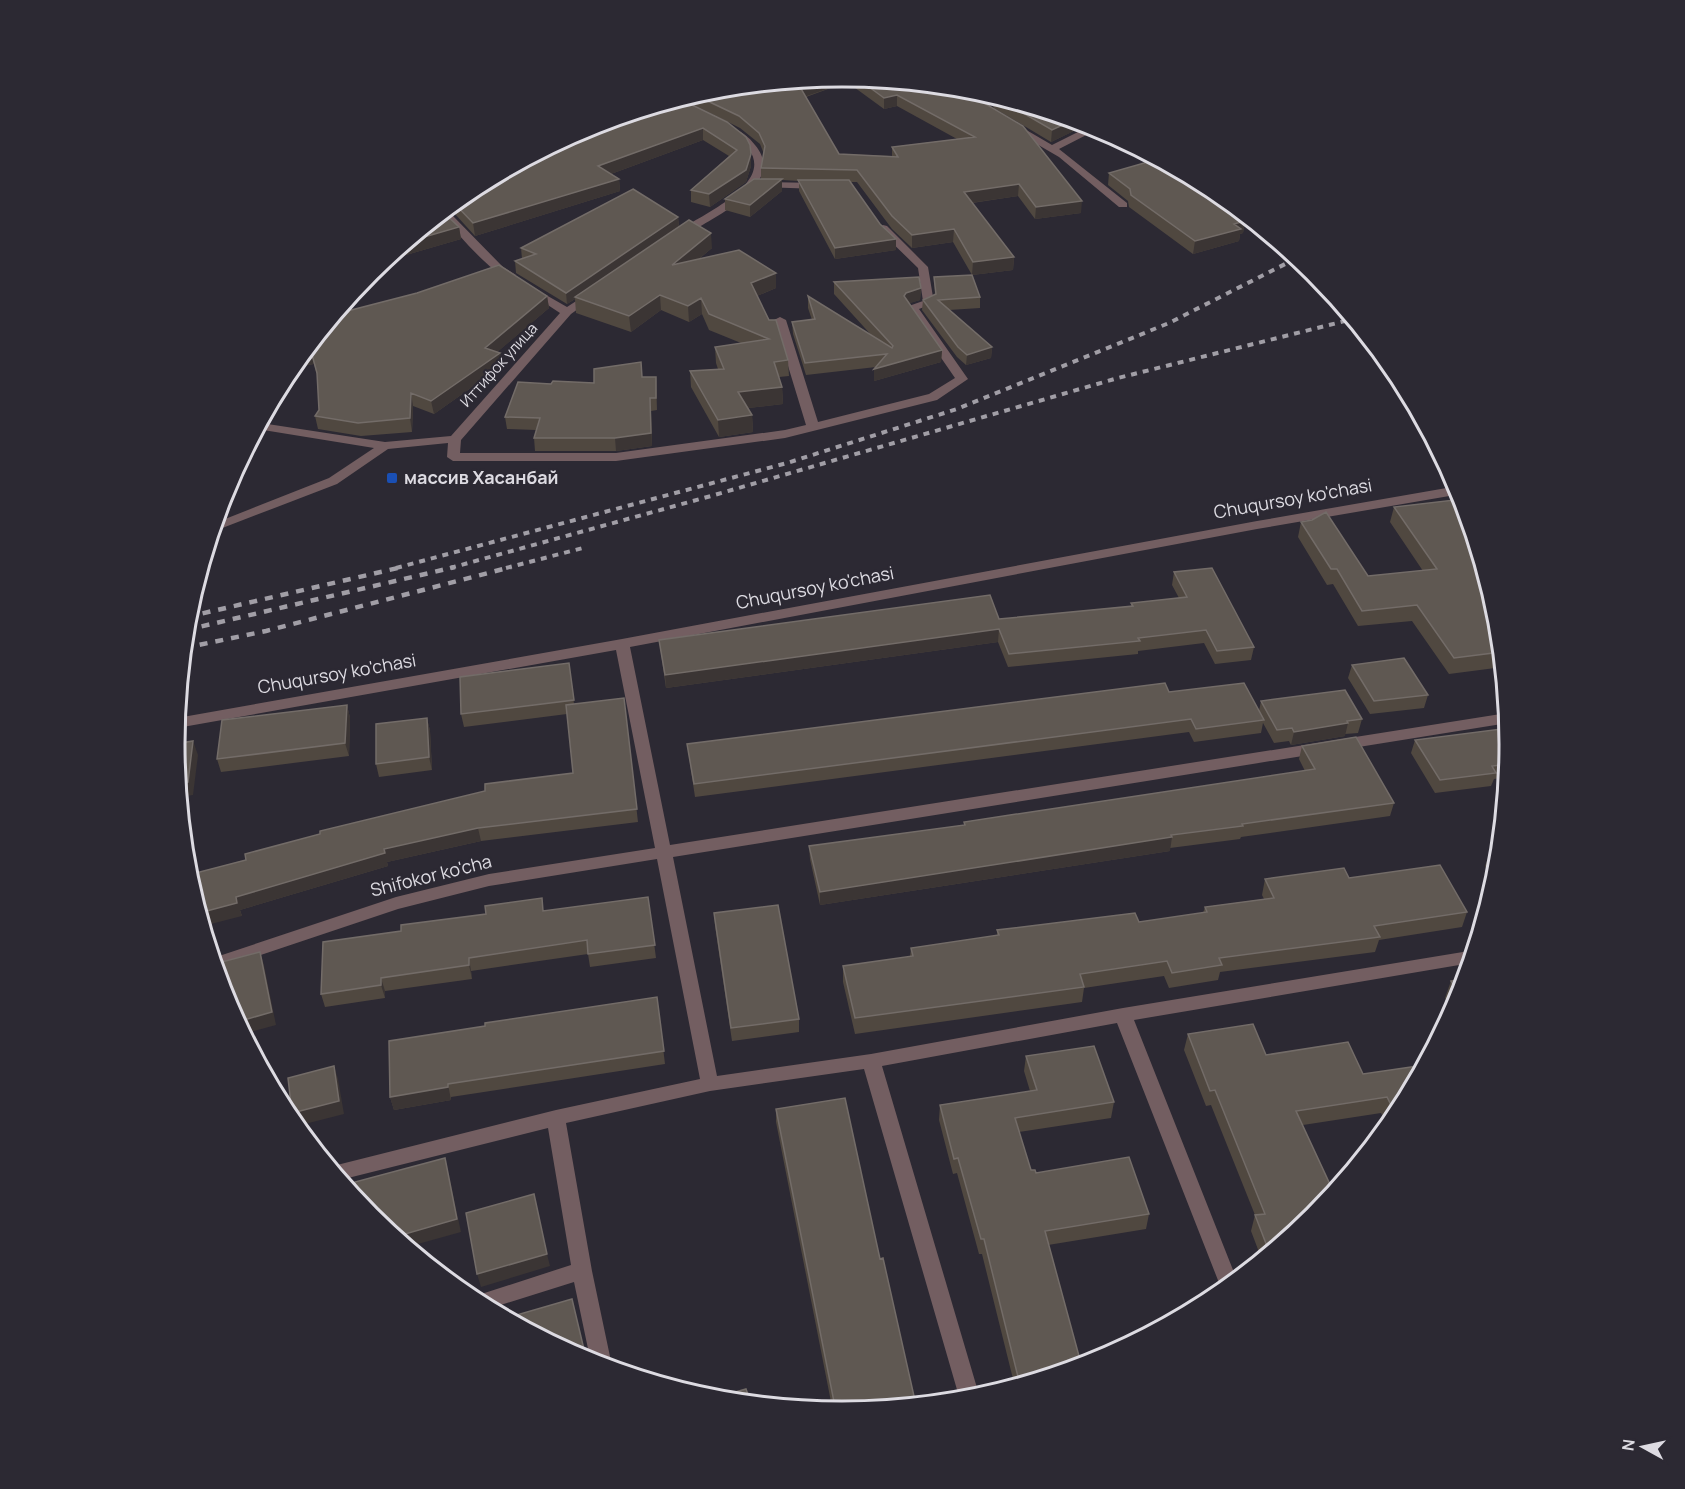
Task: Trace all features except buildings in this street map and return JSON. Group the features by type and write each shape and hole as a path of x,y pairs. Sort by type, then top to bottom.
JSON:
{"street":[{"path":"984,103 988,112 1062,155 1124,205"},
{"path":"674,239 752,185 759,171 756,148 745,137 724,127"},
{"path":"1050,149 1083,133"},
{"path":"752,185 831,186"},
{"name":"Иттифок улица","path":"448,218 499,269 567,312"},
{"path":"267,427 386,446 455,439 453,457 616,457 785,434 933,397 962,379 912,307 929,303 923,267 879,223"},
{"name":"Иттифок улица","path":"455,439 567,312 597,292"},
{"path":"780,320 813,427"},
{"path":"223,525 333,481 386,446"},
{"name":"Chuqursoy ko'chasi","path":"186,721 622,644 1245,527 1449,492"},
{"path":"622,644 710,1084"},
{"name":"Shifokor ko'cha","path":"222,961 345,919 489,880 1499,719"},
{"path":"342,1171 556,1118 710,1084 871,1061 1123,1015 1464,957"},
{"path":"1123,1015 1226,1278"},
{"path":"871,1061 966,1390"},
{"path":"556,1118 582,1271 600,1355"},
{"path":"490,1299 582,1271"}],"railway":[{"path":"396,568 787,463 957,409 1169,323 1289,262"},
{"path":"450,568 711,496 1118,378 1345,321"},
{"path":"506,568 583,548"},
{"path":"198,614 402,567"},
{"path":"196,628 455,567"},
{"path":"193,646 266,631 511,567"}],"place":[{"name":"массив Хасанбай","path":"392,478"}]}
